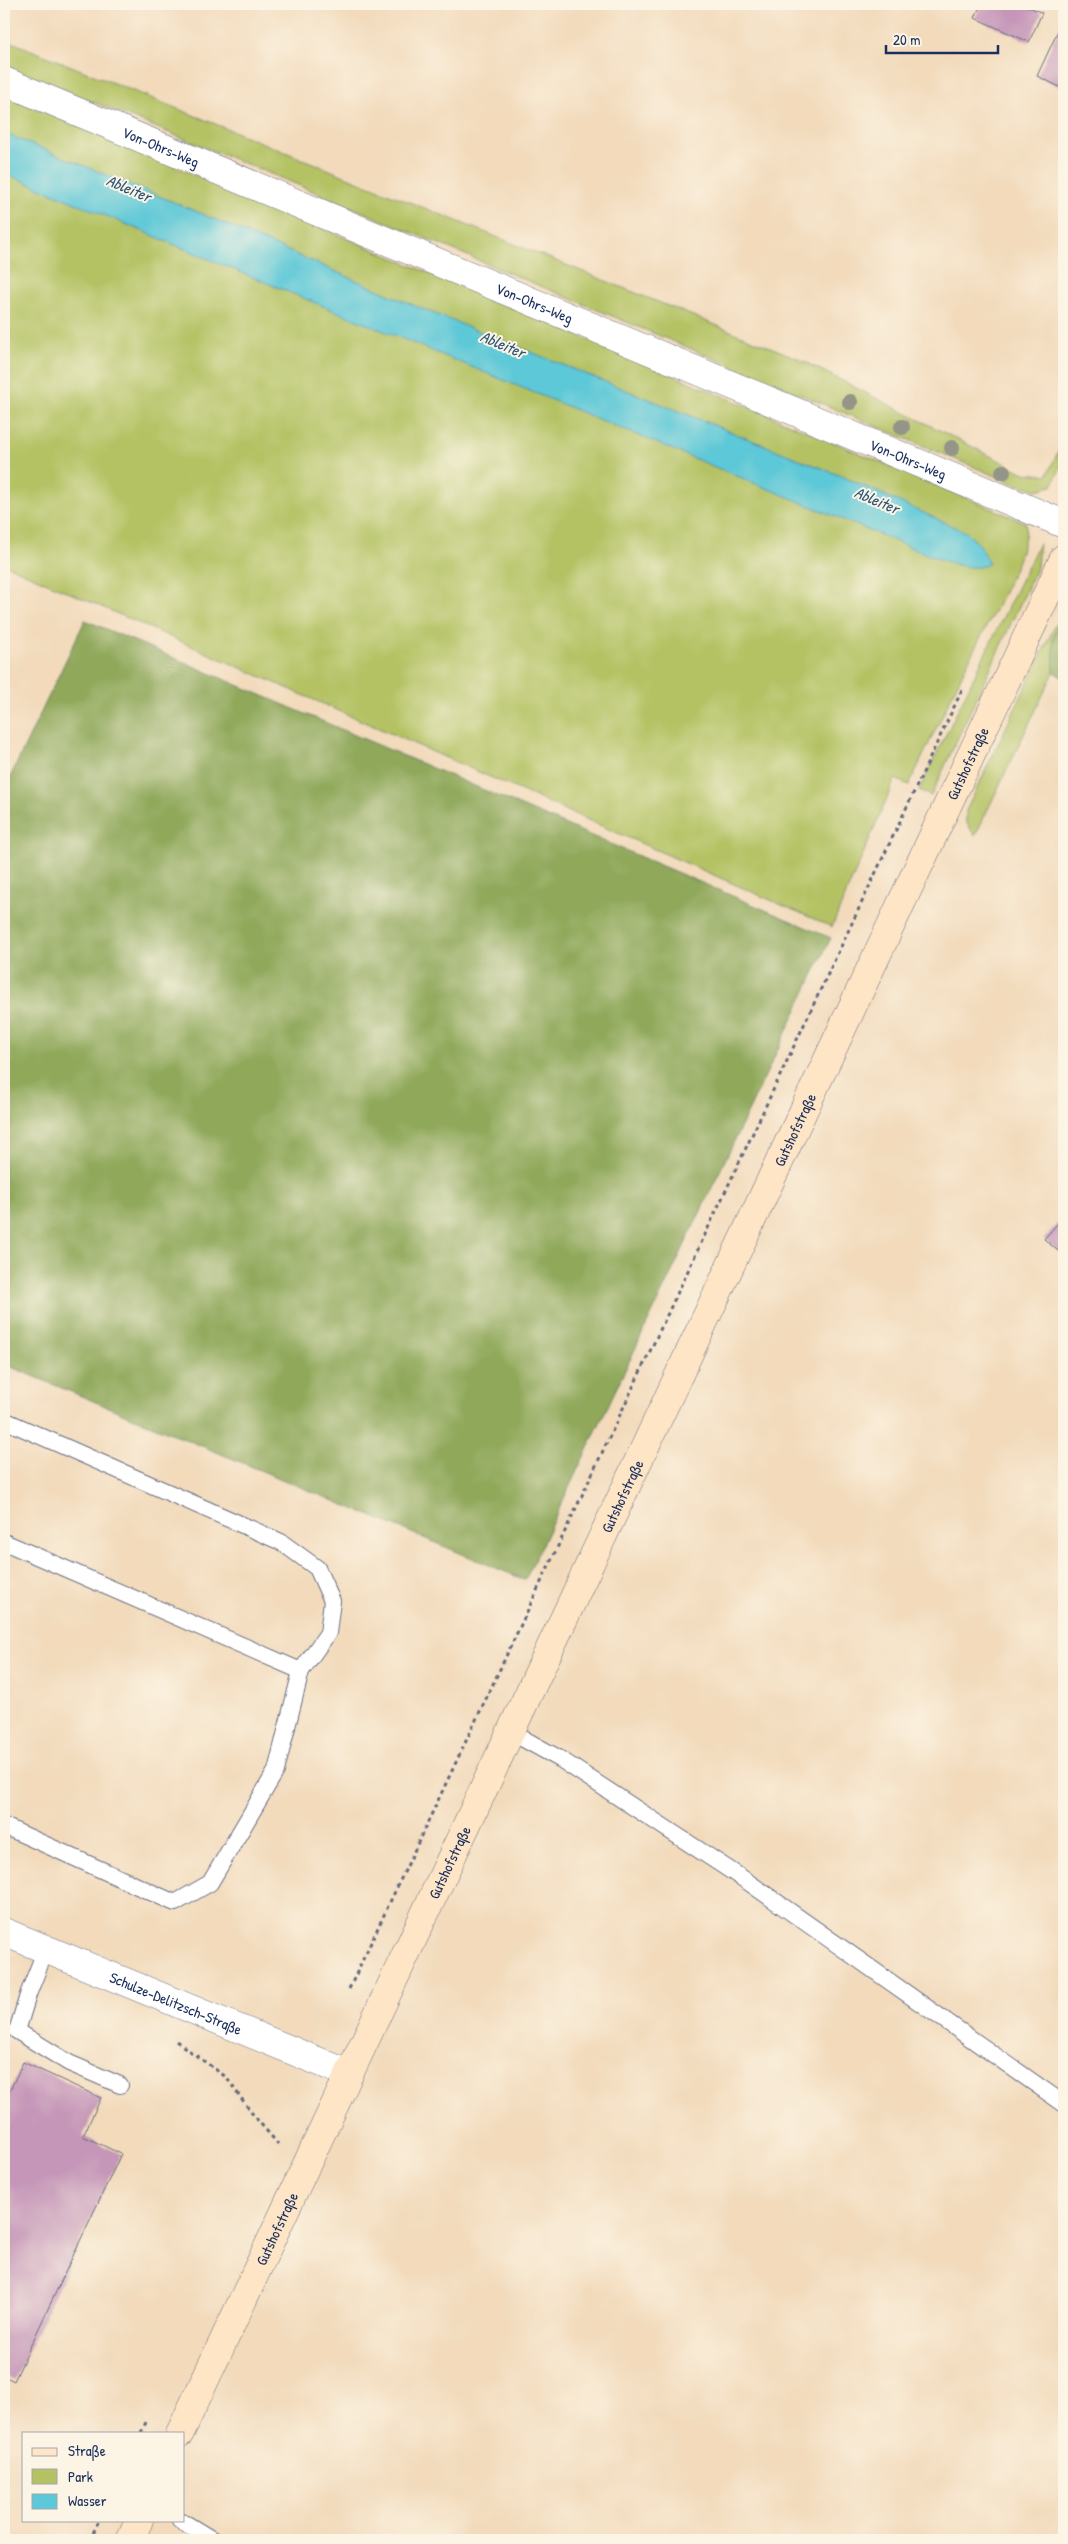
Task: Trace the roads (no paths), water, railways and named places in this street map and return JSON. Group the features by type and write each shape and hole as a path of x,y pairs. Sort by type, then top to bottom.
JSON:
{"street":[{"name":"Von-Ohrs-Weg","path":"4,81 1055,520"},
{"name":"Gutshofstraße","path":"180,2432 1064,558"},
{"name":"Schulze-Delitzsch-Straße","path":"4,1932 349,2074"},
{"path":"130,2540 138,2522"}],"lane":[{"path":"4,1420 281,1542 317,1568 332,1601 328,1633 301,1671 276,1771 210,1884 176,1903 4,1826"},
{"path":"4,1542 301,1671"},
{"path":"511,1732 560,1758 748,1882 1064,2104"},
{"path":"46,1949 17,2031 69,2063 120,2085"},
{"path":"183,2522 213,2540"}],"water":[{"name":"Ableiter","path":"4,133 193,210 418,307 844,477 966,532 980,545 989,564 968,567 934,557 218,263 4,173"}]}
